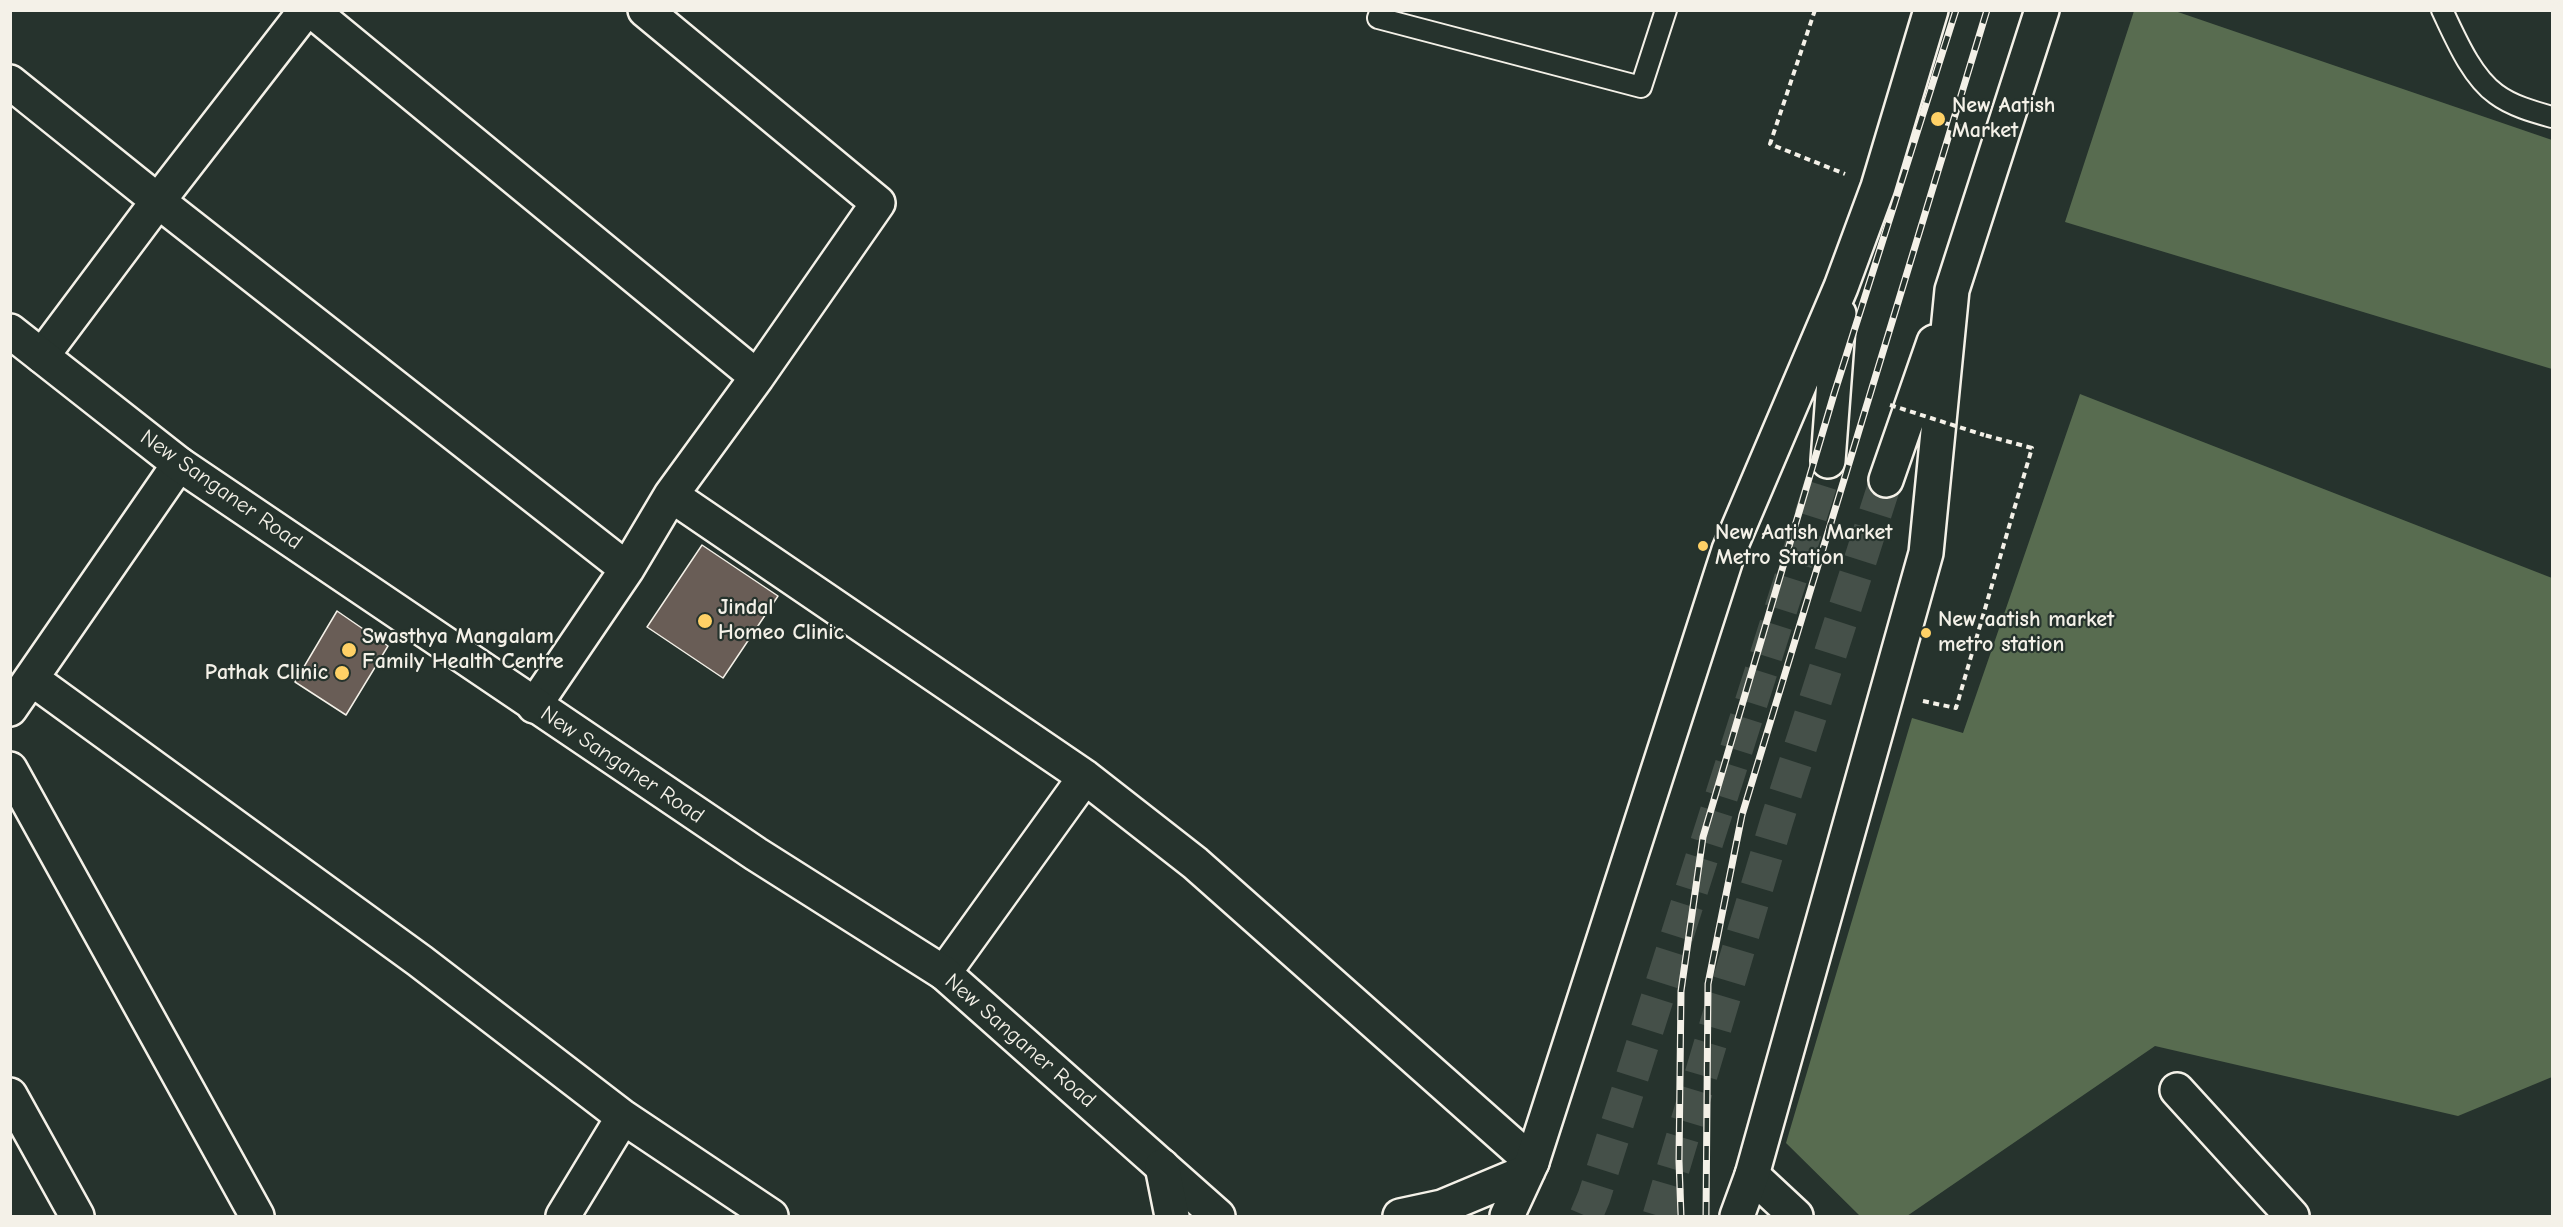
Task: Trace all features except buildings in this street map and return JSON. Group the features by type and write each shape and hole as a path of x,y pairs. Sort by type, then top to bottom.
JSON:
{"street":[{"path":"42,356 158,201 306,10"},
{"path":"311,10 757,377"},
{"path":"534,706 627,569 671,495 757,377 878,203 645,10"},
{"path":"1508,1216 1530,1167 1729,550 1841,287 1878,187 1931,10"},
{"path":"1886,480 1952,290 2042,10"},
{"path":"10,82 627,569"},
{"path":"1828,461 1841,287"},
{"path":"1737,1216 1752,1175 1926,553 1952,290"},
{"name":"New Sanganer Road","path":"10,331 179,464 756,854 944,973 1218,1216"},
{"path":"10,709 179,464"},
{"path":"671,495 1085,777 1195,862 1530,1167"},
{"path":"32,679 420,961 623,1117 771,1216"},
{"path":"10,769 257,1216"},
{"path":"944,973 1085,777"},
{"path":"2177,1090 2292,1216"},
{"path":"10,1095 77,1216"},
{"path":"563,1216 623,1117"},
{"path":"1162,1166 1172,1216"},
{"path":"1400,1216 1442,1207 1530,1167"},
{"path":"1752,1175 1796,1216"}],"lane":[{"path":"1381,10 1378,18 1641,87 1666,10"},
{"path":"2442,10 2470,64 2495,94 2530,111 2553,117"}],"path":[{"path":"1815,10 1770,144 1878,187"},
{"path":"1933,120 1975,130"},
{"path":"1887,693 1956,708 2032,448 1890,405"}],"green space":[{"path":"2134,11 2175,11 2552,140 2552,369 2065,222"},
{"path":"2080,394 2552,578 2552,1077 2458,1116 2155,1046 1907,1216 1860,1216 1786,1143 1912,718 1963,733"}],"tunnel":[{"path":"1586,1216 1594,1197 1828,461"},
{"path":"1659,1216 1777,820 1886,480"}],"railway":[{"path":"1681,1216 1679,1161 1681,991 1703,837 1834,394 1956,10"},
{"path":"1706,1216 1708,984 1742,815 1987,10"}],"place":[{"name":"New Aatish Market","path":"1938,119"},
{"name":"New Aatish Market Metro Station","path":"1703,546"},
{"name":"Jindal Homeo Clinic","path":"705,621"},
{"name":"New aatish market metro station","path":"1926,633"},
{"name":"Swasthya Mangalam Family Health Centre","path":"349,650"},
{"name":"Pathak Clinic","path":"342,673"}]}
